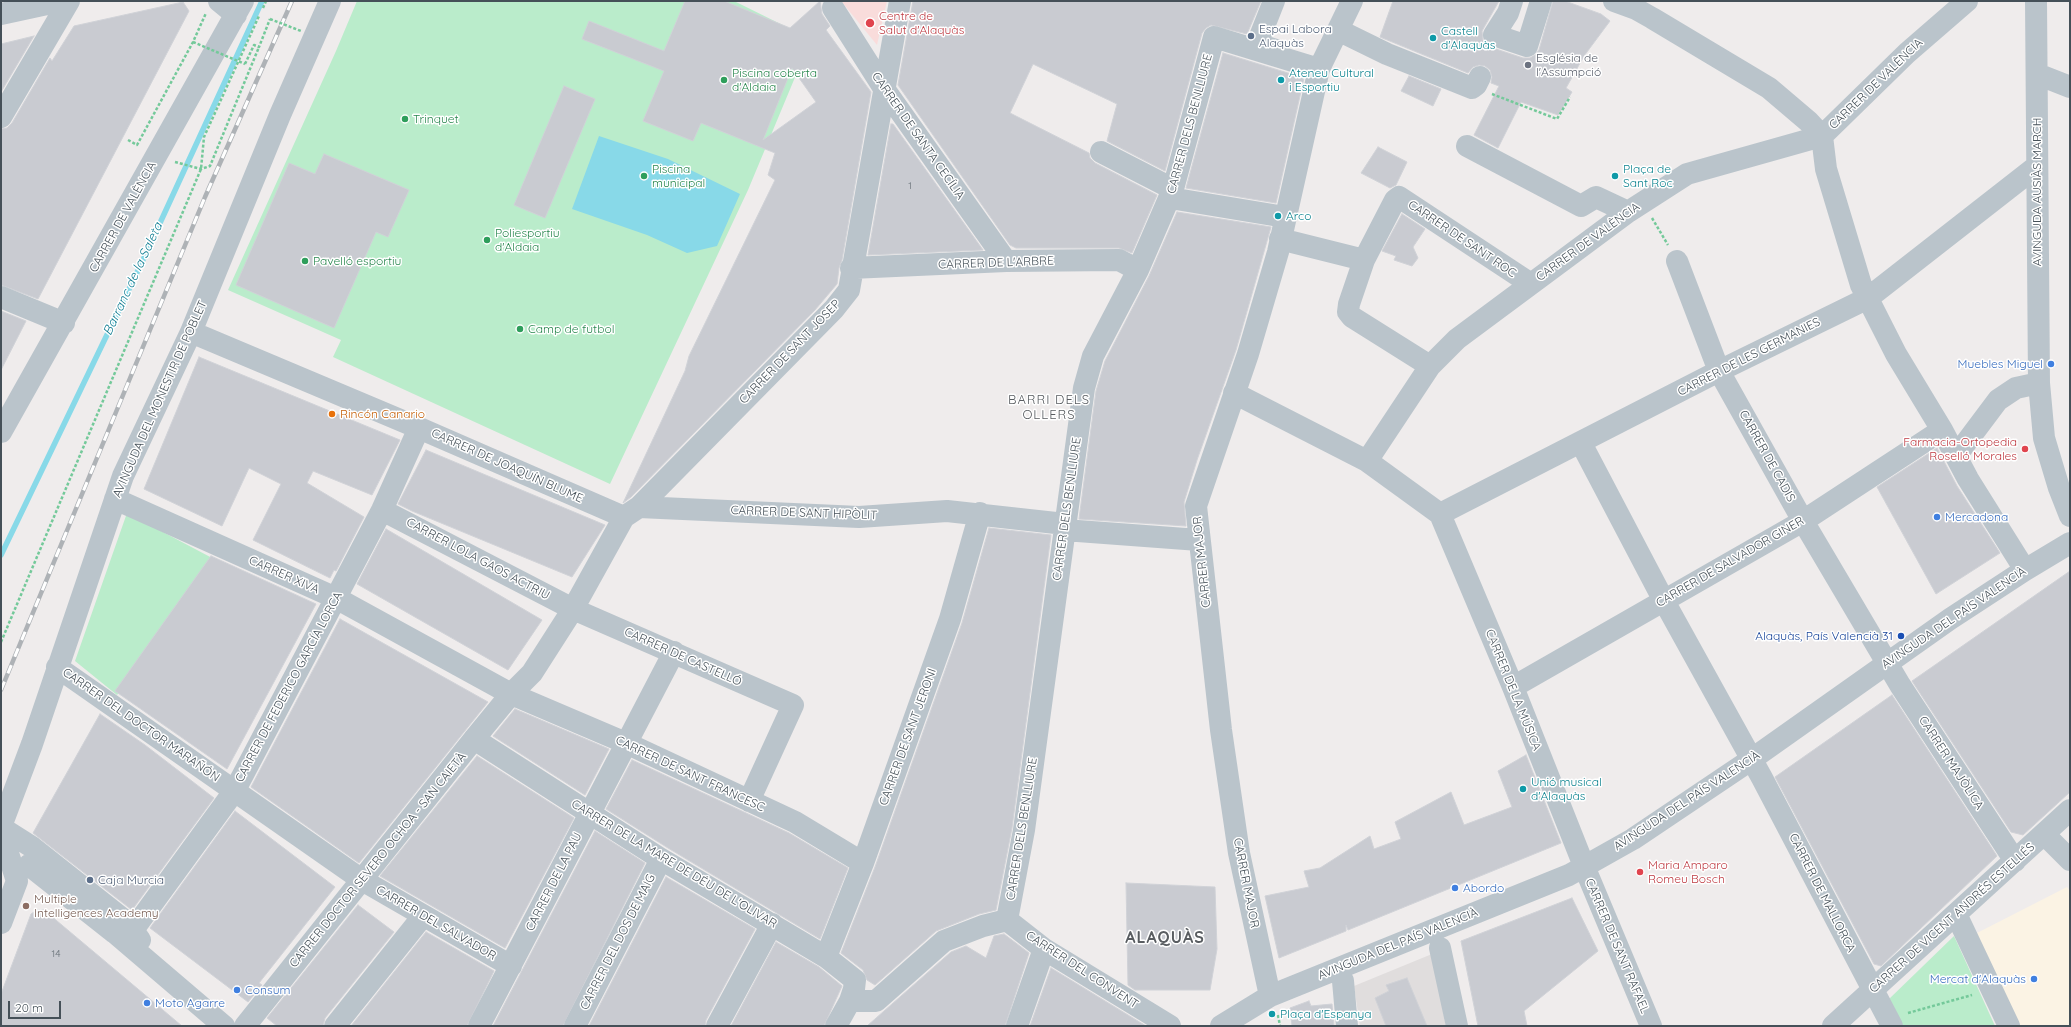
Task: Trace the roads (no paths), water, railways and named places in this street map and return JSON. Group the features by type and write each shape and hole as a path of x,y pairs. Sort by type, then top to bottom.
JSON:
{"street":[{"path":"1,14 61,1"},
{"path":"1,117 69,1"},
{"name":"AVINGUDA DEL MONESTIR DE POBLET","path":"2,828 12,794 32,744 123,476 191,332 280,115 330,1"},
{"name":"CARRER DE SANT JOSEP","path":"573,609 631,512 834,309 849,290 851,268 885,90 900,1"},
{"path":"1274,1 1257,44 1317,62 1347,1"},
{"name":"CARRER MAJOR","path":"1270,996 1239,853 1220,722 1196,506 1248,354 1278,252 1319,69 1352,1"},
{"path":"1494,34 1506,1"},
{"path":"1494,34 1508,13 1512,1"},
{"path":"1494,34 1527,46 1541,1"},
{"path":"1614,1 1636,9 1655,10 1769,88 1809,122 1822,136 1826,169 1838,228 1868,298 1896,354 1942,430 1968,479 2025,570"},
{"name":"CARRER DE VALÈNCIA","path":"1367,461 1430,366 1457,339 1635,207 1688,174 1822,136 1906,53 1967,1"},
{"name":"AVINGUDA AUSIÀS MARCH","path":"2036,1 2039,383 2044,438 2059,488 2070,516"},
{"path":"213,7 240,8"},
{"name":"CARRER DE VALÈNCIA","path":"1,432 240,8"},
{"name":"CARRER DE SANTA CECÍLIA","path":"833,8 885,90 1006,261"},
{"path":"1338,30 1387,54 1445,78 1476,82"},
{"name":"CARRER DELS BENLLIURE","path":"1007,920 1024,830 1084,388 1093,356 1138,270 1172,194 1214,37 1319,69"},
{"path":"2037,74 2070,88"},
{"path":"1468,146 1581,206 1596,197 1635,207"},
{"path":"1101,152 1172,194 1285,217"},
{"name":"CARRER DE LES GERMANIES","path":"1440,514 1720,371 1868,298 2037,166"},
{"name":"CARRER DE SANT ROC","path":"1364,260 1394,200 1399,196 1531,284"},
{"path":"1280,240 1364,260 1349,304 1348,312 1352,317 1430,366"},
{"name":"CARRER DE L'ARBRE","path":"851,268 1006,261 1119,260 1138,270"},
{"name":"CARRER DE CADIS","path":"1677,261 1720,371 1804,521 1888,664"},
{"path":"1,297 64,322"},
{"name":"CARRER DE JOAQUÍN BLUME","path":"191,332 419,428 631,512"},
{"path":"1956,456 1987,412 1998,400 2016,388 2039,383"},
{"path":"1234,393 1367,461 1440,514"},
{"name":"CARRER DE FEDERICO GARCÍA LORCA","path":"133,930 235,790 382,510 419,428"},
{"name":"CARRER DE SALVADOR GINER","path":"1513,687 1804,521 1942,430"},
{"name":"CARRER DE MALLORCA","path":"1581,443 1664,601 1752,759 1890,1023"},
{"name":"CARRER XIVA","path":"115,499 336,598 511,694"},
{"name":"CARRER LOLA GAOS ACTRIU","path":"382,510 573,609"},
{"name":"CARRER DE SANT HIPÒLIT","path":"631,512 859,517 947,511 980,513 1064,527 1199,540"},
{"name":"CARRER DE SANT JERONI","path":"826,957 863,863 950,619 980,513"},
{"name":"CARRER DE LA MÚSICA","path":"1440,514 1513,687 1584,866"},
{"name":"AVINGUDA DEL PAÍS VALENCIÀ","path":"1221,1026 1270,996 1562,878 1633,839 1752,759 1950,619 2025,570 2070,543"},
{"name":"CARRER DE CASTELLÓ","path":"573,609 793,705 749,801"},
{"name":"CARRER DOCTOR SEVERO OCHOA - SAN CAIETÀ","path":"245,1026 474,739 511,694 532,673 573,609"},
{"name":"CARRER DE LA PAU","path":"479,1026 674,652"},
{"name":"CARRER MAJÒLICA","path":"1888,664 2015,861"},
{"name":"CARRER DEL DOCTOR MARAÑÓN","path":"58,667 362,880"},
{"name":"CARRER DE SANT FRANCESC","path":"511,694 626,743 796,822 863,863"},
{"name":"CARRER DE LA MARE DE DÉU DE L'OLIVAR","path":"474,739 661,859 826,957 855,980 850,1001"},
{"name":"CARRER DE VICENT ANDRÉS ESTELLÉS","path":"1833,1026 2045,835 2070,810"},
{"path":"2,828 5,846 34,888 120,950 158,968"},
{"path":"2,828 32,847 128,923 158,968 224,1026"},
{"path":"2045,835 2069,852"},
{"name":"CARRER DEL DOS DE MAIG","path":"575,1026 661,859"},
{"name":"CARRER DE SANT RAFAEL","path":"1584,866 1651,1026"},
{"path":"1,923 23,873"},
{"name":"CARRER DEL SALVADOR","path":"362,880 511,966"},
{"path":"1956,914 2009,1026"},
{"path":"334,1026 423,916"},
{"path":"836,1026 850,1001 876,1001 944,941 983,926 1007,920"},
{"name":"CARRER DEL CONVENT","path":"1007,920 1044,948 1170,1026"},
{"path":"717,1026 772,924"},
{"path":"1017,1026 1044,948"},
{"path":"1440,948 1457,1026"},
{"path":"1343,981 1347,1026"}],"water":[{"name":"Piscina municipal","path":"599,136 668,159 740,194 717,246 687,253 647,235 572,209"}],"waterway":[{"name":"Barranc de la Saleta","path":"1,555 143,260 262,1"}],"railway":[{"path":"1,690 205,197 292,1"}],"place":[{"name":"Centre de Salut d'Alaquàs","path":"870,23"},
{"name":"Espai Labora Alaquàs","path":"1251,36"},
{"name":"Castell d'Alaquàs","path":"1433,38"},
{"name":"Església de l'Assumpció","path":"1528,65"},
{"name":"Piscina coberta d'Aldaia","path":"724,80"},
{"name":"Ateneu Cultural i Esportiu","path":"1281,80"},
{"name":"Trinquet","path":"405,119"},
{"name":"Piscina municipal","path":"644,176"},
{"name":"Plaça de Sant Roc","path":"1615,176"},
{"name":"Arco","path":"1278,216"},
{"name":"Poliesportiu d'Aldaia","path":"487,240"},
{"name":"Pavelló esportiu","path":"305,261"},
{"name":"Camp de futbol","path":"520,329"},
{"name":"Muebles Miguel","path":"2051,364"},
{"name":"Rincón Canario","path":"332,414"},
{"name":"Farmacia-Ortopedia Roselló Morales","path":"2025,449"},
{"name":"Mercadona","path":"1937,517"},
{"name":"Alaquàs, País Valencià 31","path":"1901,636"},
{"name":"Unió musical d'Alaquàs","path":"1523,789"},
{"name":"Maria Amparo Romeu Bosch","path":"1640,872"},
{"name":"Caja Murcia","path":"90,880"},
{"name":"Abordo","path":"1455,888"},
{"name":"Multiple Intelligences Academy","path":"26,906"},
{"name":"Mercat d'Alaquàs","path":"2034,979"},
{"name":"Consum","path":"237,990"},
{"name":"Moto Agarre","path":"147,1003"},
{"name":"Plaça d'Espanya","path":"1272,1014"}],"district":[{"name":"BARRI DELS OLLERS","path":"1049,408"},
{"name":"ALAQUÀS","path":"1165,938"}]}
